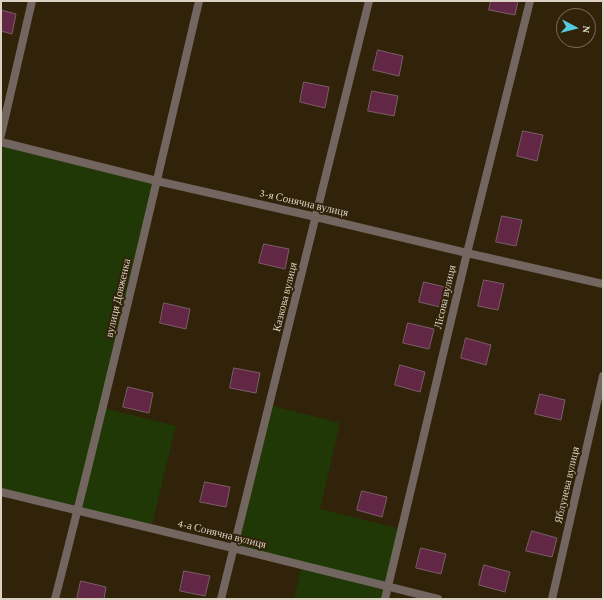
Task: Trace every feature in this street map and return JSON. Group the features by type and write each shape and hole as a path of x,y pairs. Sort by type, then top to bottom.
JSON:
{"street":[{"path":"1,135 32,1"},
{"name":"вулиця Довженка","path":"55,599 78,510 199,1"},
{"name":"Казкова вулиця","path":"221,599 369,1"},
{"name":"Лісова вулиця","path":"385,599 467,253 530,1"},
{"name":"3-я Сонячна вулиця","path":"1,142 157,181 603,284"},
{"name":"Яблунева вулиця","path":"552,599 603,376"},
{"name":"4-а Сонячна вулиця","path":"1,492 438,599"}],"green space":[{"path":"1,142 157,181 103,408 176,426 151,528 1,492"},
{"path":"269,405 340,423 320,509 402,529 385,599 294,599 302,565 233,548"}],"building":[{"path":"491,1 518,1 515,15 489,10"},
{"path":"1,10 16,14 12,34 1,31"},
{"path":"378,50 403,56 399,76 373,70"},
{"path":"304,82 329,87 325,108 300,102"},
{"path":"372,91 398,96 394,116 368,111"},
{"path":"523,131 543,135 537,161 517,156"},
{"path":"502,216 522,220 516,246 496,242"},
{"path":"264,244 289,249 285,269 259,263"},
{"path":"484,280 504,284 498,310 478,306"},
{"path":"424,282 449,288 444,308 419,302"},
{"path":"164,303 190,309 186,329 160,323"},
{"path":"408,323 434,329 429,349 403,343"},
{"path":"466,338 491,345 486,365 461,358"},
{"path":"400,365 425,372 420,392 395,385"},
{"path":"234,368 260,373 256,393 230,388"},
{"path":"128,387 153,393 149,413 123,407"},
{"path":"540,394 565,400 561,420 535,414"},
{"path":"205,482 230,487 226,507 200,502"},
{"path":"362,491 387,497 382,517 357,510"},
{"path":"532,531 557,538 552,557 526,551"},
{"path":"421,548 446,554 441,574 416,568"},
{"path":"484,565 510,572 505,592 479,585"},
{"path":"184,571 210,576 205,596 180,591"},
{"path":"81,581 106,587 104,599 77,599"}]}
